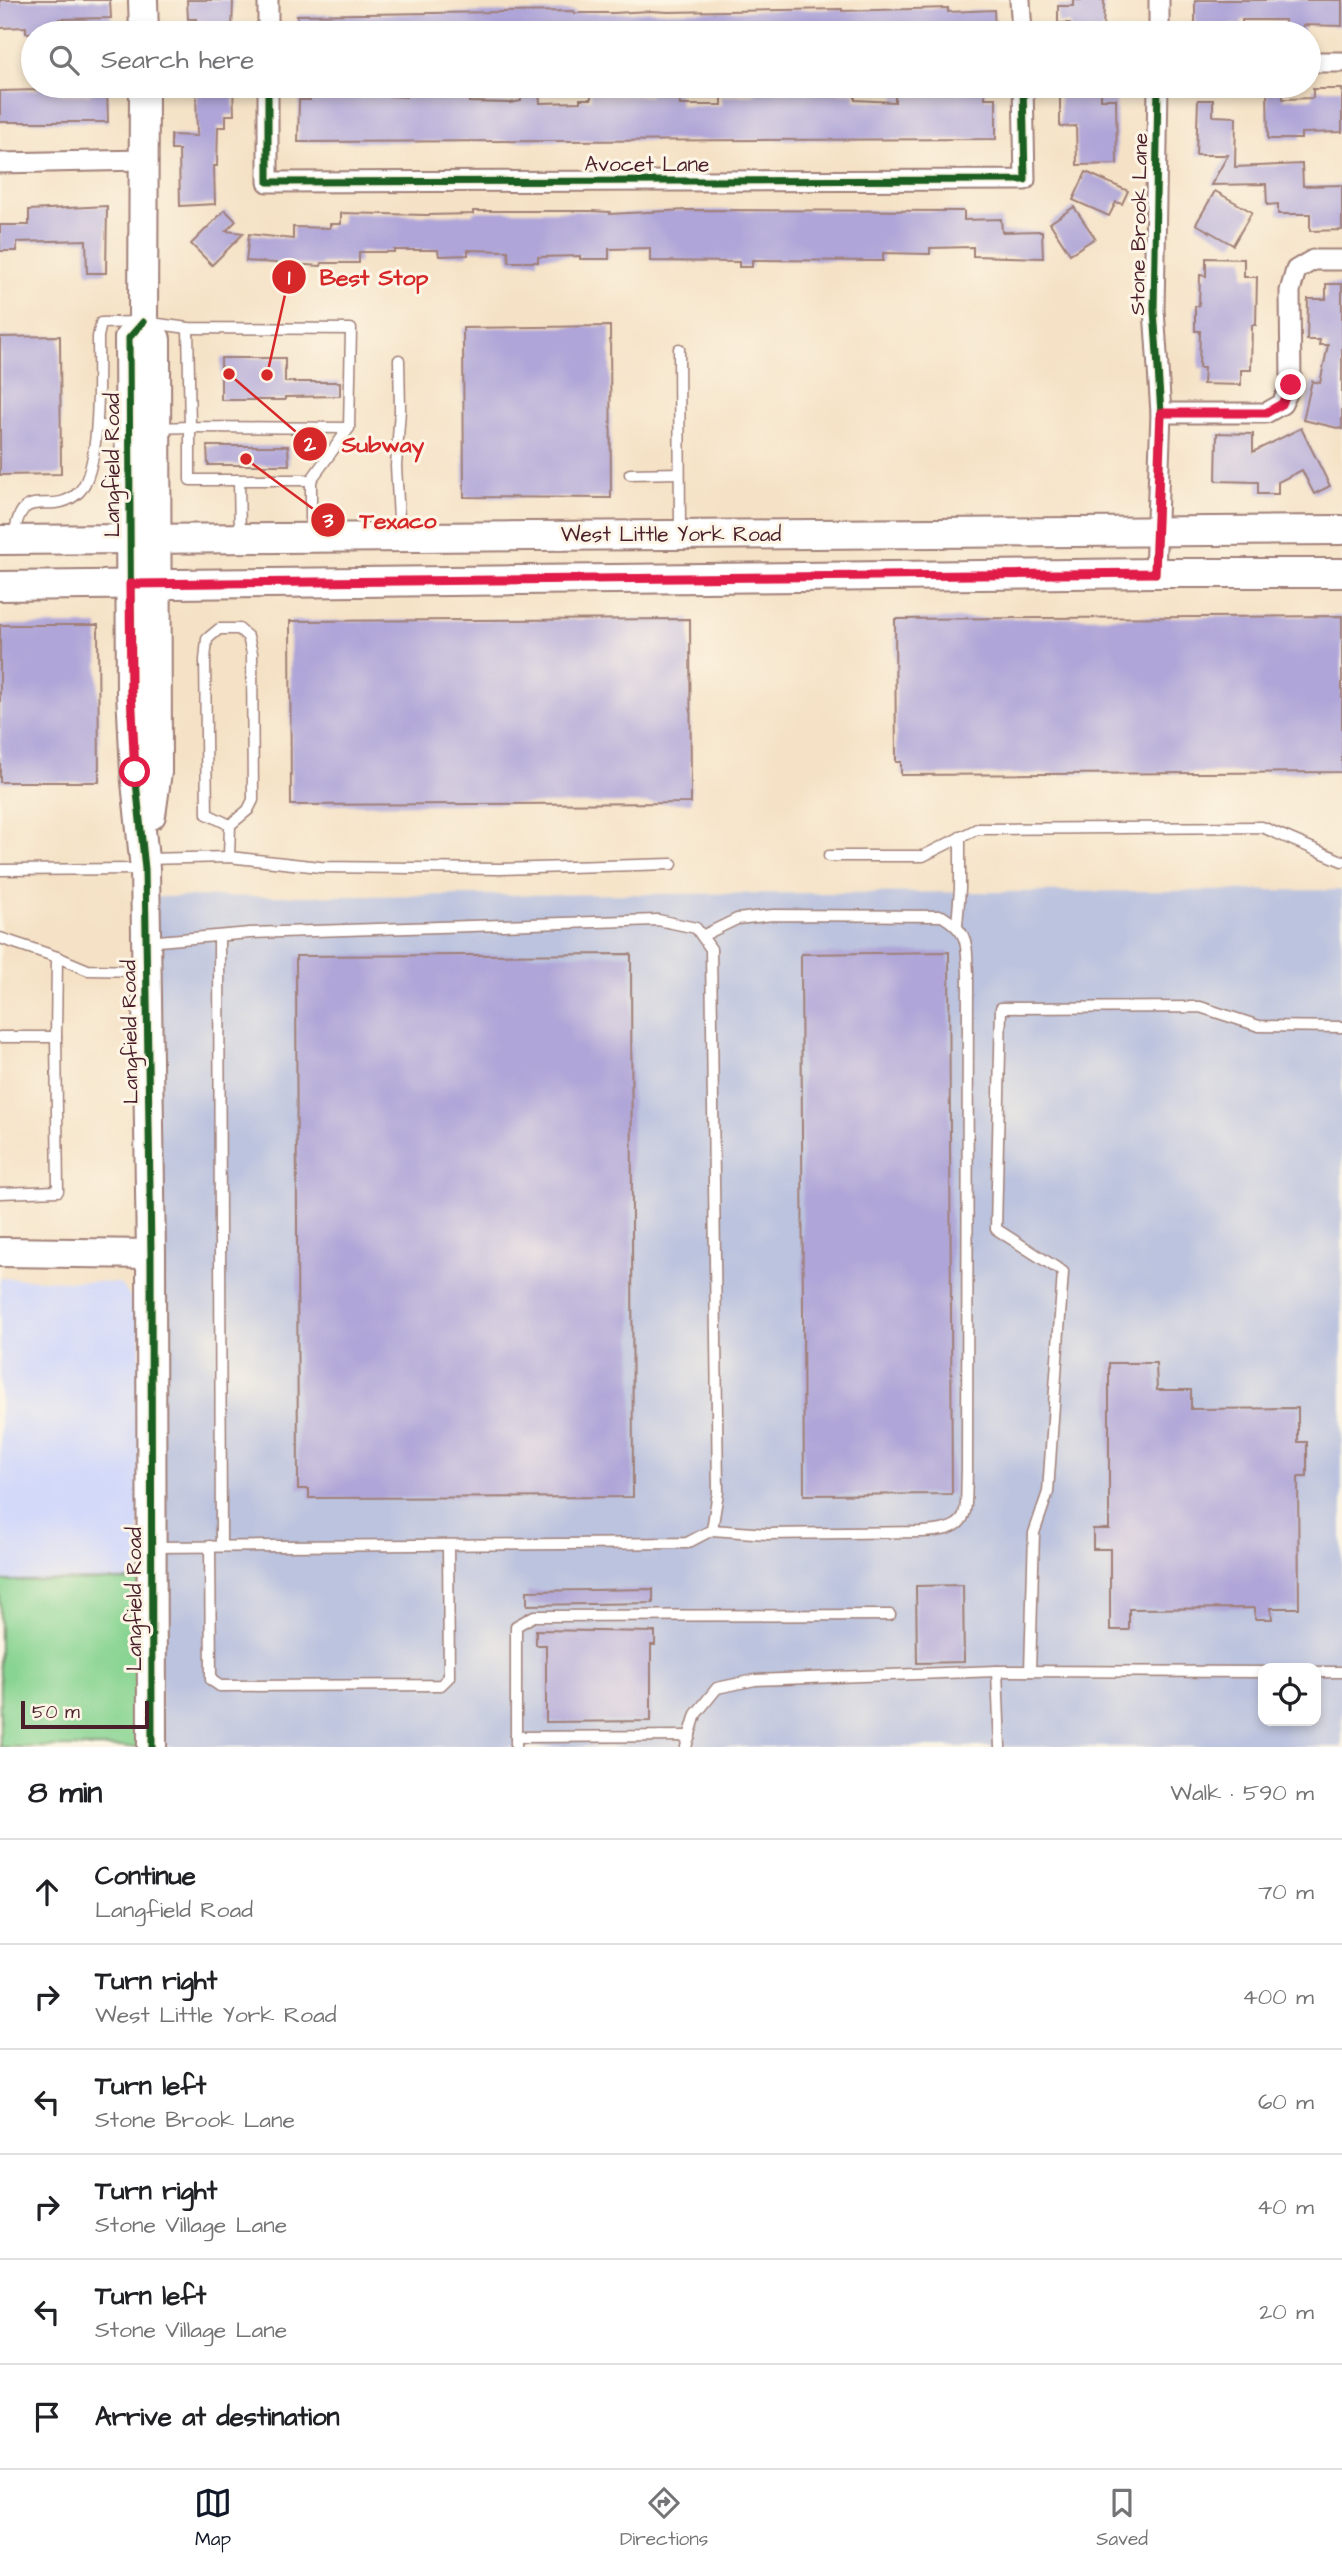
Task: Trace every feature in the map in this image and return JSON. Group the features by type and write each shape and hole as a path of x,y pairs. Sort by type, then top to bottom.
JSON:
{"main road":[{"path":"143,0 144,21"},
{"name":"Langfield Road","path":"144,98 149,330 129,338 143,427 143,584 156,772 145,864 151,1254 152,1747"},
{"name":"West Little York Road","path":"7,540 1342,530"},
{"path":"798,533 800,577"},
{"path":"478,536 480,581"},
{"name":"West Little York Road","path":"0,586 1342,573"},
{"path":"0,1252 151,1254"}],"street":[{"path":"268,0 268,21"},
{"path":"1020,0 1021,21"},
{"path":"1159,0 1159,21"},
{"path":"1321,62 1342,62"},
{"name":"Avocet Lane","path":"268,98 268,182 1025,180 1023,98"},
{"name":"Stone Brook Lane","path":"1155,573 1161,413 1154,310 1158,98"},
{"path":"0,163 144,160"},
{"path":"1161,413 1266,413 1282,404 1291,385 1290,291 1296,270 1313,260 1342,260"}],"lane":[{"path":"7,540 19,512 28,505 67,499 79,491 90,466 97,426 98,337 101,323 149,330 351,329 349,428 311,480 311,537"},
{"path":"188,328 190,480 311,480"},
{"path":"679,349 680,534"},
{"path":"399,360 400,410 396,466 400,537"},
{"path":"97,426 349,428"},
{"path":"630,474 679,473"},
{"path":"239,480 240,538"},
{"path":"229,857 230,825 248,810 253,800 252,653 248,637 239,629 219,629 207,639 205,660 207,814 230,825"},
{"path":"829,856 923,856 977,829 1262,827 1342,860"},
{"path":"957,925 960,837"},
{"path":"0,870 145,864 229,857 320,867 500,869 672,864"},
{"path":"152,1547 687,1543 712,1531 766,1534 947,1531 960,1523 965,1511 967,1458 968,974 965,940 957,925 942,916 773,915 737,919 702,936"},
{"path":"146,942 219,936 658,920 696,928 711,948 718,1492 712,1531"},
{"path":"219,936 216,1546 211,1680 220,1686 441,1685 449,1677 448,1545"},
{"path":"0,938 88,970 147,971"},
{"path":"0,1193 58,1191 57,957"},
{"path":"1030,1671 1034,1533 1048,1492 1063,1272 996,1229 1001,1008 1200,1007 1259,1026 1342,1027"},
{"path":"0,1037 56,1037"},
{"path":"690,1736 516,1742 516,1626 534,1616 890,1615"},
{"path":"997,1671 1000,1747"},
{"path":"687,1747 696,1714 716,1688 754,1680 997,1671 1258,1672"},
{"path":"1321,1672 1342,1672"}],"shaded area":[{"path":"1342,890 1342,1747 161,1747 153,897"},
{"path":"0,1278 119,1283 140,1309 139,1580 0,1581"}],"green space":[{"path":"139,1580 140,1747 0,1747 0,1581"}],"building":[{"path":"0,0 110,0 111,18 21,21 21,27 0,28"},
{"path":"187,0 233,0 232,21 188,19"},
{"path":"1073,0 1104,0 1103,21 1058,21 1058,6 1073,6"},
{"path":"1195,0 1342,0 1342,26 1321,25 1321,21 1195,21"},
{"path":"948,8 948,12 994,10 994,21 297,21 297,15 842,9"},
{"path":"1321,89 1342,89 1342,132 1301,133 1301,139 1268,139 1267,98 1321,98"},
{"path":"21,90 21,98 107,98 108,122 0,122 0,91"},
{"path":"196,98 233,98 234,115 226,115 226,127 218,127 217,166 214,166 215,204 180,206 179,150 171,150 171,135 197,136"},
{"path":"310,98 469,98 469,102 510,103 521,101 521,98 540,98 540,103 580,102 580,99 591,98 679,98 680,105 722,105 722,98 855,98 895,102 895,98 996,98 996,139 298,142 299,100"},
{"path":"1060,98 1116,99 1117,164 1077,165 1076,126 1060,127"},
{"path":"1198,100 1213,100 1213,116 1236,117 1235,167 1302,164 1303,186 1342,185 1342,230 1310,231 1310,214 1278,214 1278,204 1267,205 1266,184 1211,185 1228,155 1196,155"},
{"path":"1086,172 1128,191 1122,204 1116,202 1109,216 1073,200"},
{"path":"1215,191 1252,212 1233,245 1196,224"},
{"path":"107,206 106,273 87,273 86,240 17,242 17,251 0,251 0,225 29,225 29,210"},
{"path":"1074,207 1095,238 1070,254 1050,223"},
{"path":"225,210 236,221 226,231 244,233 212,265 191,244"},
{"path":"687,210 964,211 964,220 1001,219 1002,232 1042,231 1043,258 973,256 973,247 930,248 930,254 883,253 883,261 752,260 752,267 739,267 739,262 650,261 650,248 609,249 609,259 580,259 580,256 538,257 538,262 509,262 508,251 468,250 468,255 439,256 438,250 359,252 359,263 322,263 321,266 246,261 249,234 293,239 293,227 330,228 330,224 341,224 341,213 426,215 473,214 473,211 591,211 610,214"},
{"path":"1206,258 1244,259 1244,277 1257,277 1251,370 1241,370 1241,385 1203,384 1204,368 1199,368 1200,331 1195,331 1195,306 1199,306 1200,275 1206,276"},
{"path":"1326,284 1342,284 1342,429 1303,420 1312,381 1320,383 1328,345 1319,345 1320,340 1307,340 1308,299 1326,299"},
{"path":"610,326 611,498 464,497 463,328"},
{"path":"60,336 61,474 0,475 0,337"},
{"path":"221,358 285,358 285,382 340,382 340,396 285,397 285,400 221,400"},
{"path":"1301,428 1330,486 1314,494 1302,470 1278,482 1278,494 1258,494 1258,482 1216,481 1217,433 1253,434 1253,452"},
{"path":"207,446 288,446 289,465 208,465"},
{"path":"1342,616 1342,772 901,775 901,762 896,762 895,619"},
{"path":"690,619 691,803 291,805 290,621"},
{"path":"0,625 98,625 99,782 0,782"},
{"path":"949,952 952,1494 804,1495 801,954"},
{"path":"631,954 633,1497 309,1498 309,1489 298,1489 296,956"},
{"path":"1109,1363 1156,1363 1157,1390 1191,1390 1191,1409 1298,1408 1298,1442 1307,1442 1307,1477 1298,1477 1299,1608 1271,1608 1272,1619 1255,1619 1255,1608 1129,1609 1129,1630 1110,1630 1110,1549 1093,1549 1093,1529 1109,1529"},
{"path":"963,1585 964,1662 917,1663 916,1586"},
{"path":"653,1589 653,1603 527,1605 527,1591"},
{"path":"536,1630 655,1632 655,1645 651,1645 651,1721 546,1722 546,1645 536,1645"}],"cycle path":[{"path":"268,98 268,182 1025,180 1023,98"},
{"path":"1155,573 1161,413 1154,310 1158,98"},
{"path":"143,322 129,338 131,692 135,772 145,869 151,1254 152,1747"}],"place":[{"name":"Subway","path":"229,374"},
{"name":"Best Stop","path":"267,375"},
{"name":"Texaco","path":"246,459"}],"route":[{"path":"135,772 130,584 1155,573 1161,413 1266,413 1282,404 1291,385"}]}
